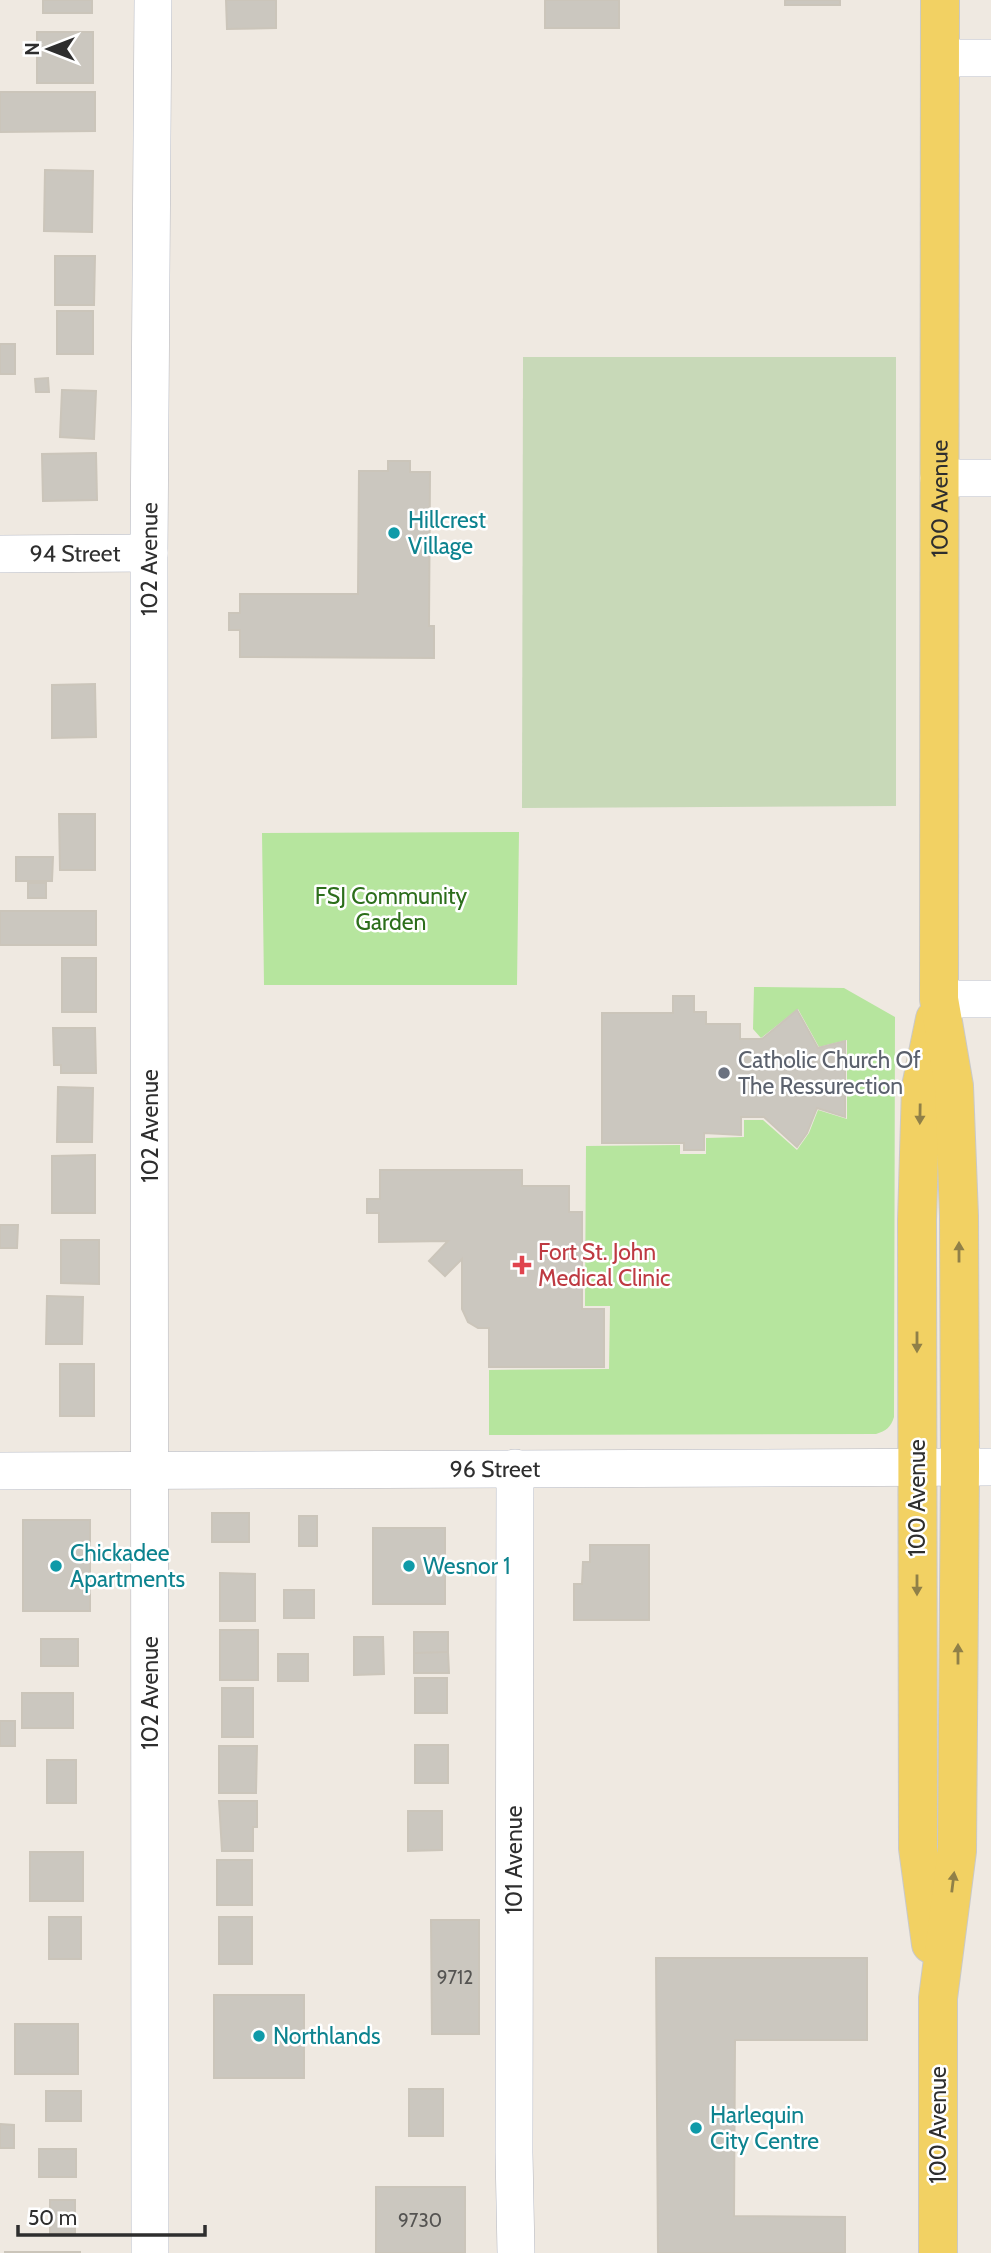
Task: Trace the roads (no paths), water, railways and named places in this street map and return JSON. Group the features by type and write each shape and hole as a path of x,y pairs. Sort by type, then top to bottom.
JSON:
{"main road":[{"name":"100 Avenue","path":"938,2253 938,1998 957,1851 975,1467 959,1216 954,1086 939,999 940,0"},
{"name":"100 Avenue","path":"938,1998 918,1848 917,1220 921,1087 939,999"}],"street":[{"name":"102 Avenue","path":"150,2253 149,553 153,0"},
{"path":"940,58 991,58"},
{"path":"939,478 991,478"},
{"name":"94 Street","path":"0,554 149,553"},
{"path":"939,999 991,999"},
{"name":"96 Street","path":"0,1471 975,1467"},
{"name":"101 Avenue","path":"515,1468 516,2253"}],"place":[{"name":"Hillcrest Village","path":"394,533"},
{"name":"Catholic Church Of The Ressurection","path":"724,1073"},
{"name":"Fort St. John Medical Clinic","path":"522,1265"},
{"name":"Chickadee Apartments","path":"56,1566"},
{"name":"Wesnor 1","path":"409,1566"},
{"name":"Northlands","path":"259,2036"},
{"name":"Harlequin City Centre","path":"696,2128"}],"park label":[{"name":"FSJ Community Garden","path":"391,909"}]}
